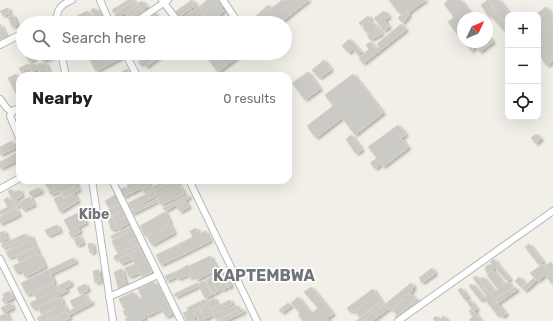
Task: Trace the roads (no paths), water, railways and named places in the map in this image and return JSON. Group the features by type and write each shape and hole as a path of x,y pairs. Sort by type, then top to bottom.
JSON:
{"street":[{"path":"56,16 59,8 72,0"},
{"path":"100,0 107,16"},
{"path":"223,0 234,16"},
{"path":"144,16 164,1 174,16"},
{"path":"0,45 16,37"},
{"path":"63,60 65,72"},
{"path":"129,60 135,72"},
{"path":"0,99 6,108 12,113"},
{"path":"16,110 12,113 11,119 16,131"},
{"path":"0,189 16,180"},
{"path":"93,184 113,321"},
{"path":"114,184 181,321"},
{"path":"191,184 257,321"},
{"path":"398,321 553,211"},
{"path":"0,259 30,321"},
{"path":"109,297 158,275"}],"district":[{"name":"Kibe","path":"94,214"},
{"name":"KAPTEMBWA","path":"264,275"}]}
